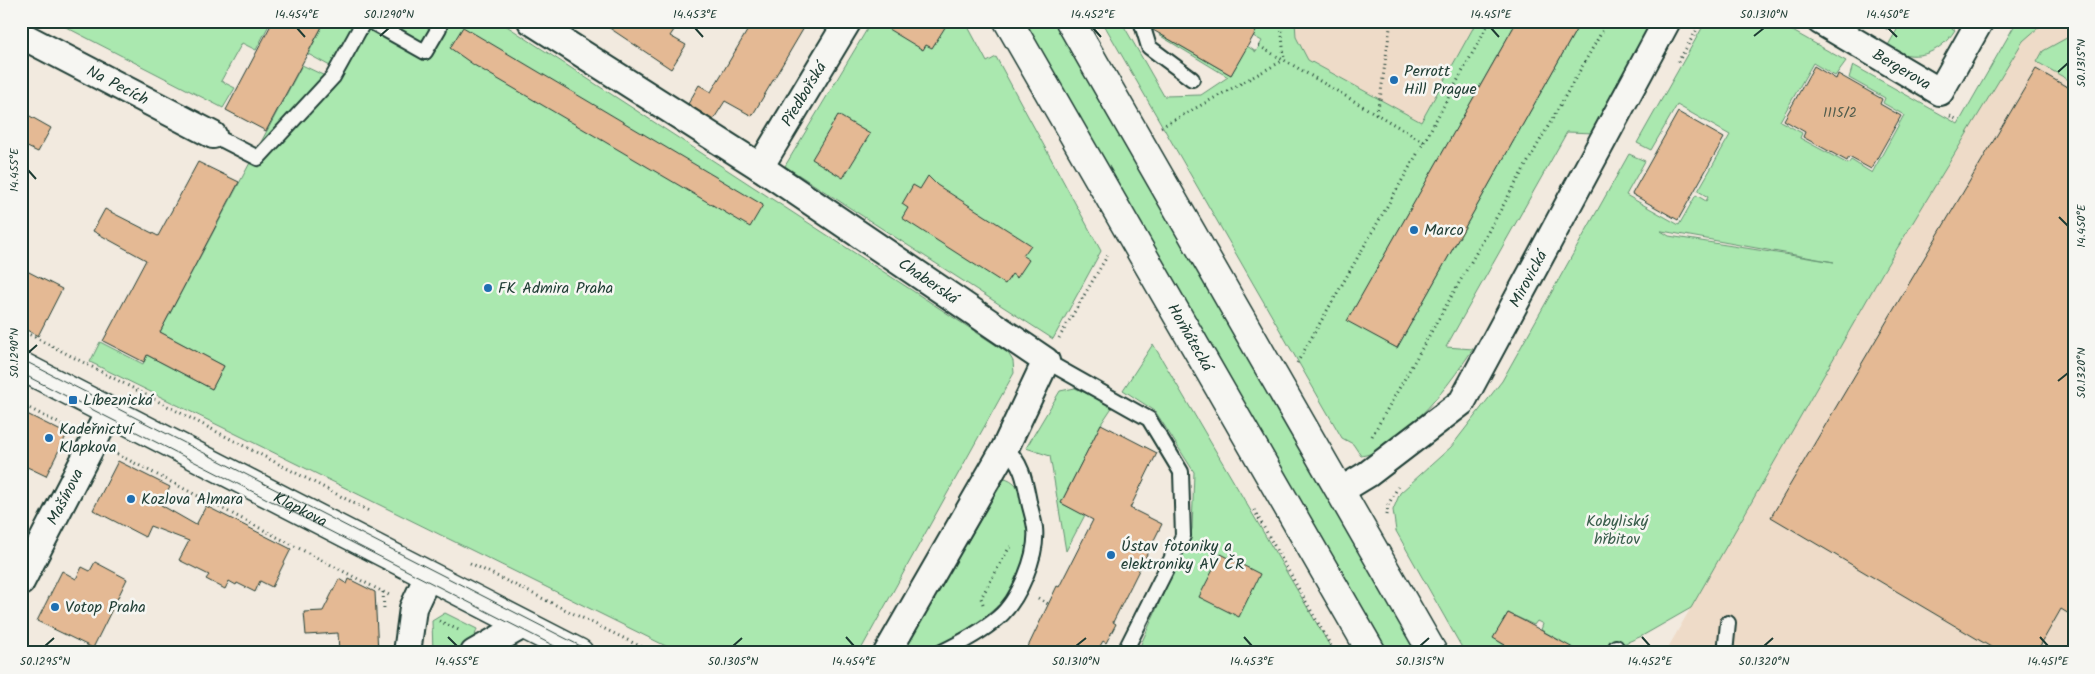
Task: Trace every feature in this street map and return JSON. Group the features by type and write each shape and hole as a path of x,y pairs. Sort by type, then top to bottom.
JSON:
{"main road":[{"name":"Horňátecká","path":"1008,21 1372,653"},
{"path":"1070,21 1433,653"},
{"name":"Klapkova","path":"21,366 579,653"}],"street":[{"name":"Chaberská","path":"531,21 760,168 1046,361"},
{"name":"Předbořská","path":"760,168 848,21"},
{"name":"Mirovická","path":"1340,492 1368,474 1462,402 1667,21"},
{"name":"Bergerova","path":"1820,21 1940,92 1980,21"},
{"name":"Na Pecích","path":"21,35 213,135"},
{"path":"887,653 1005,448 1046,361"},
{"name":"Mašínova","path":"21,582 109,412"},
{"path":"407,653 413,608 428,576"},
{"path":"481,649 523,625"}],"lane":[{"path":"213,135 258,158 333,77 364,21"},
{"path":"370,21 425,52 439,28 438,21"},
{"path":"1141,21 1148,47 1192,79"},
{"path":"1046,361 1149,419 1181,472 1183,536 1124,653"},
{"path":"940,653 975,636 1001,616 1020,588 1031,561 1035,530 1024,475 1015,456 1005,448"},
{"path":"1725,653 1728,623"}],"path":[{"path":"1281,21 1284,60"},
{"path":"1376,114 1380,100 1391,21"},
{"path":"1297,364 1424,142 1490,21"},
{"path":"1371,437 1608,21"},
{"path":"1259,46 1424,142"},
{"path":"1156,130 1284,60"},
{"path":"1046,361 1110,252"},
{"path":"21,330 372,512"},
{"path":"21,404 413,608 481,649"},
{"path":"991,623 981,598 1009,548 1035,538"},
{"path":"469,562 654,653"}],"shaded area":[{"name":"Perrott Hill Prague","path":"1295,21 1477,21 1421,122 1308,60 1296,37"},
{"path":"2034,21 2074,21 2074,653 1665,653 1884,270"}],"green space":[{"path":"54,21 271,21 256,50 242,43 221,81 235,88 223,108"},
{"path":"325,21 391,21 403,28 407,21 499,21 1008,353 1013,361 1014,373 859,653 680,653 90,362 100,342 143,364 147,355 212,389 224,366 160,332 302,65 325,76 330,66 308,54"},
{"path":"872,21 965,21 987,62 996,57 1101,251 1053,339 785,166"},
{"path":"1024,21 1053,21 1417,653 1389,653"},
{"path":"1102,21 1121,21 1164,96 1201,95 1228,77 1159,35 1167,21 1162,35 1231,75 1247,46 1256,52 1262,41 1253,36 1262,21 1295,21 1296,37 1308,60 1421,122 1477,21 1517,21 1348,320 1397,348 1581,21 1657,21 1595,133 1567,132 1446,347 1473,349 1447,386 1428,408 1382,447 1371,454 1361,456 1353,444 1342,438"},
{"name":"Kobyliský hřbitov","path":"1706,21 1775,21 1846,61 1835,76 1813,63 1780,121 1802,133 1800,138 1848,164 1851,160 1872,173 1904,115 1883,103 1885,98 1849,78 1853,65 1958,124 2017,21 2046,21 2023,41 1884,270 1691,608 1642,636 1598,653 1561,653 1561,641 1541,630 1543,624 1537,621 1534,625 1508,613 1494,638 1515,653 1465,653 1396,531 1393,510 1400,493 1451,447 1502,381 1629,154 1645,161 1626,195 1679,225 1696,195 1706,201 1708,197 1698,191 1730,135 1677,105 1651,150 1637,143","holes":["1661,231 1834,262 1669,236"]},
{"path":"1902,21 1939,21 1955,30 1949,39 1933,51 1925,54 1906,55 1887,47"},
{"path":"2074,34 2074,83 2037,62 2043,51"},
{"path":"1153,344 1334,653 1137,653 1192,529 1194,472 1155,411 1123,390"},
{"path":"1075,388 1113,406 1101,424 1061,503 1085,515 1066,551 1050,456 1026,448 1060,391"},
{"path":"1005,478 1014,483 1020,491 1026,511 1030,537 1027,561 1018,581 1004,600 967,629 924,652 915,651 907,645"},
{"path":"445,613 477,629 473,642 451,653 433,653 432,621"}],"building":[{"path":"273,21 325,21 266,131 226,110"},
{"path":"599,21 680,21 670,36 686,45 671,69"},
{"path":"753,21 808,21 752,116 725,101 713,120 688,104 699,85 711,92"},
{"path":"875,21 949,21 932,48 926,45 923,50"},
{"path":"1150,21 1262,21 1231,75 1153,30"},
{"path":"1517,21 1581,21 1397,348 1347,321"},
{"path":"463,27 763,205 750,227 474,65 450,48"},
{"path":"1814,66 1836,79 1838,74 1882,99 1880,104 1901,116 1871,169 1849,157 1847,161 1803,137 1805,132 1784,120"},
{"path":"2036,69 2074,91 2074,617 2061,609 2036,653 2001,653 1771,517"},
{"path":"1678,112 1724,138 1678,220 1632,194"},
{"path":"28,115 51,128 38,152 21,144 21,129"},
{"path":"838,115 870,134 843,178 812,159"},
{"path":"198,162 239,182 160,332 224,366 212,389 147,355 144,362 103,341 146,260 93,231 105,209 158,236"},
{"path":"928,176 937,185 1031,245 1023,256 1029,260 1017,278 1012,274 1005,284 902,218 908,208 902,204 913,185 920,189"},
{"path":"21,268 62,289 38,336 21,327"},
{"path":"21,411 67,434 46,476 21,464"},
{"name":"Ústav fotoniky a elektroniky AV ČR","path":"1101,424 1157,453 1130,508 1162,524 1113,622 1116,624 1106,643 1103,641 1096,653 1025,653 1057,586 1059,587 1093,520 1061,503"},
{"path":"118,461 170,487 161,505 196,525 206,506 291,549 272,587 260,581 255,592 229,581 225,589 206,579 209,575 179,560 189,541 150,526 145,537 93,510"},
{"path":"1221,554 1260,574 1239,617 1199,597"},
{"path":"95,562 127,579 93,648 37,621 62,571 76,579 82,567 90,571"},
{"path":"339,579 347,584 349,579 375,592 378,653 339,653 338,633 306,635 304,612 323,611"},
{"path":"1508,613 1582,653 1519,653 1493,638"}],"tram line":[{"path":"21,359 594,653"},
{"path":"21,373 568,653"}],"place":[{"name":"Perrott Hill Prague","path":"1394,80"},
{"name":"Marco","path":"1414,230"},
{"name":"FK Admira Praha","path":"488,288"},
{"name":"Líbeznická","path":"73,400"},
{"name":"Kadeřnictví Klapkova","path":"49,438"},
{"name":"Kozlova Almara","path":"131,499"},
{"name":"Ústav fotoniky a elektroniky AV ČR","path":"1111,555"},
{"name":"Votop Praha","path":"55,607"}]}
